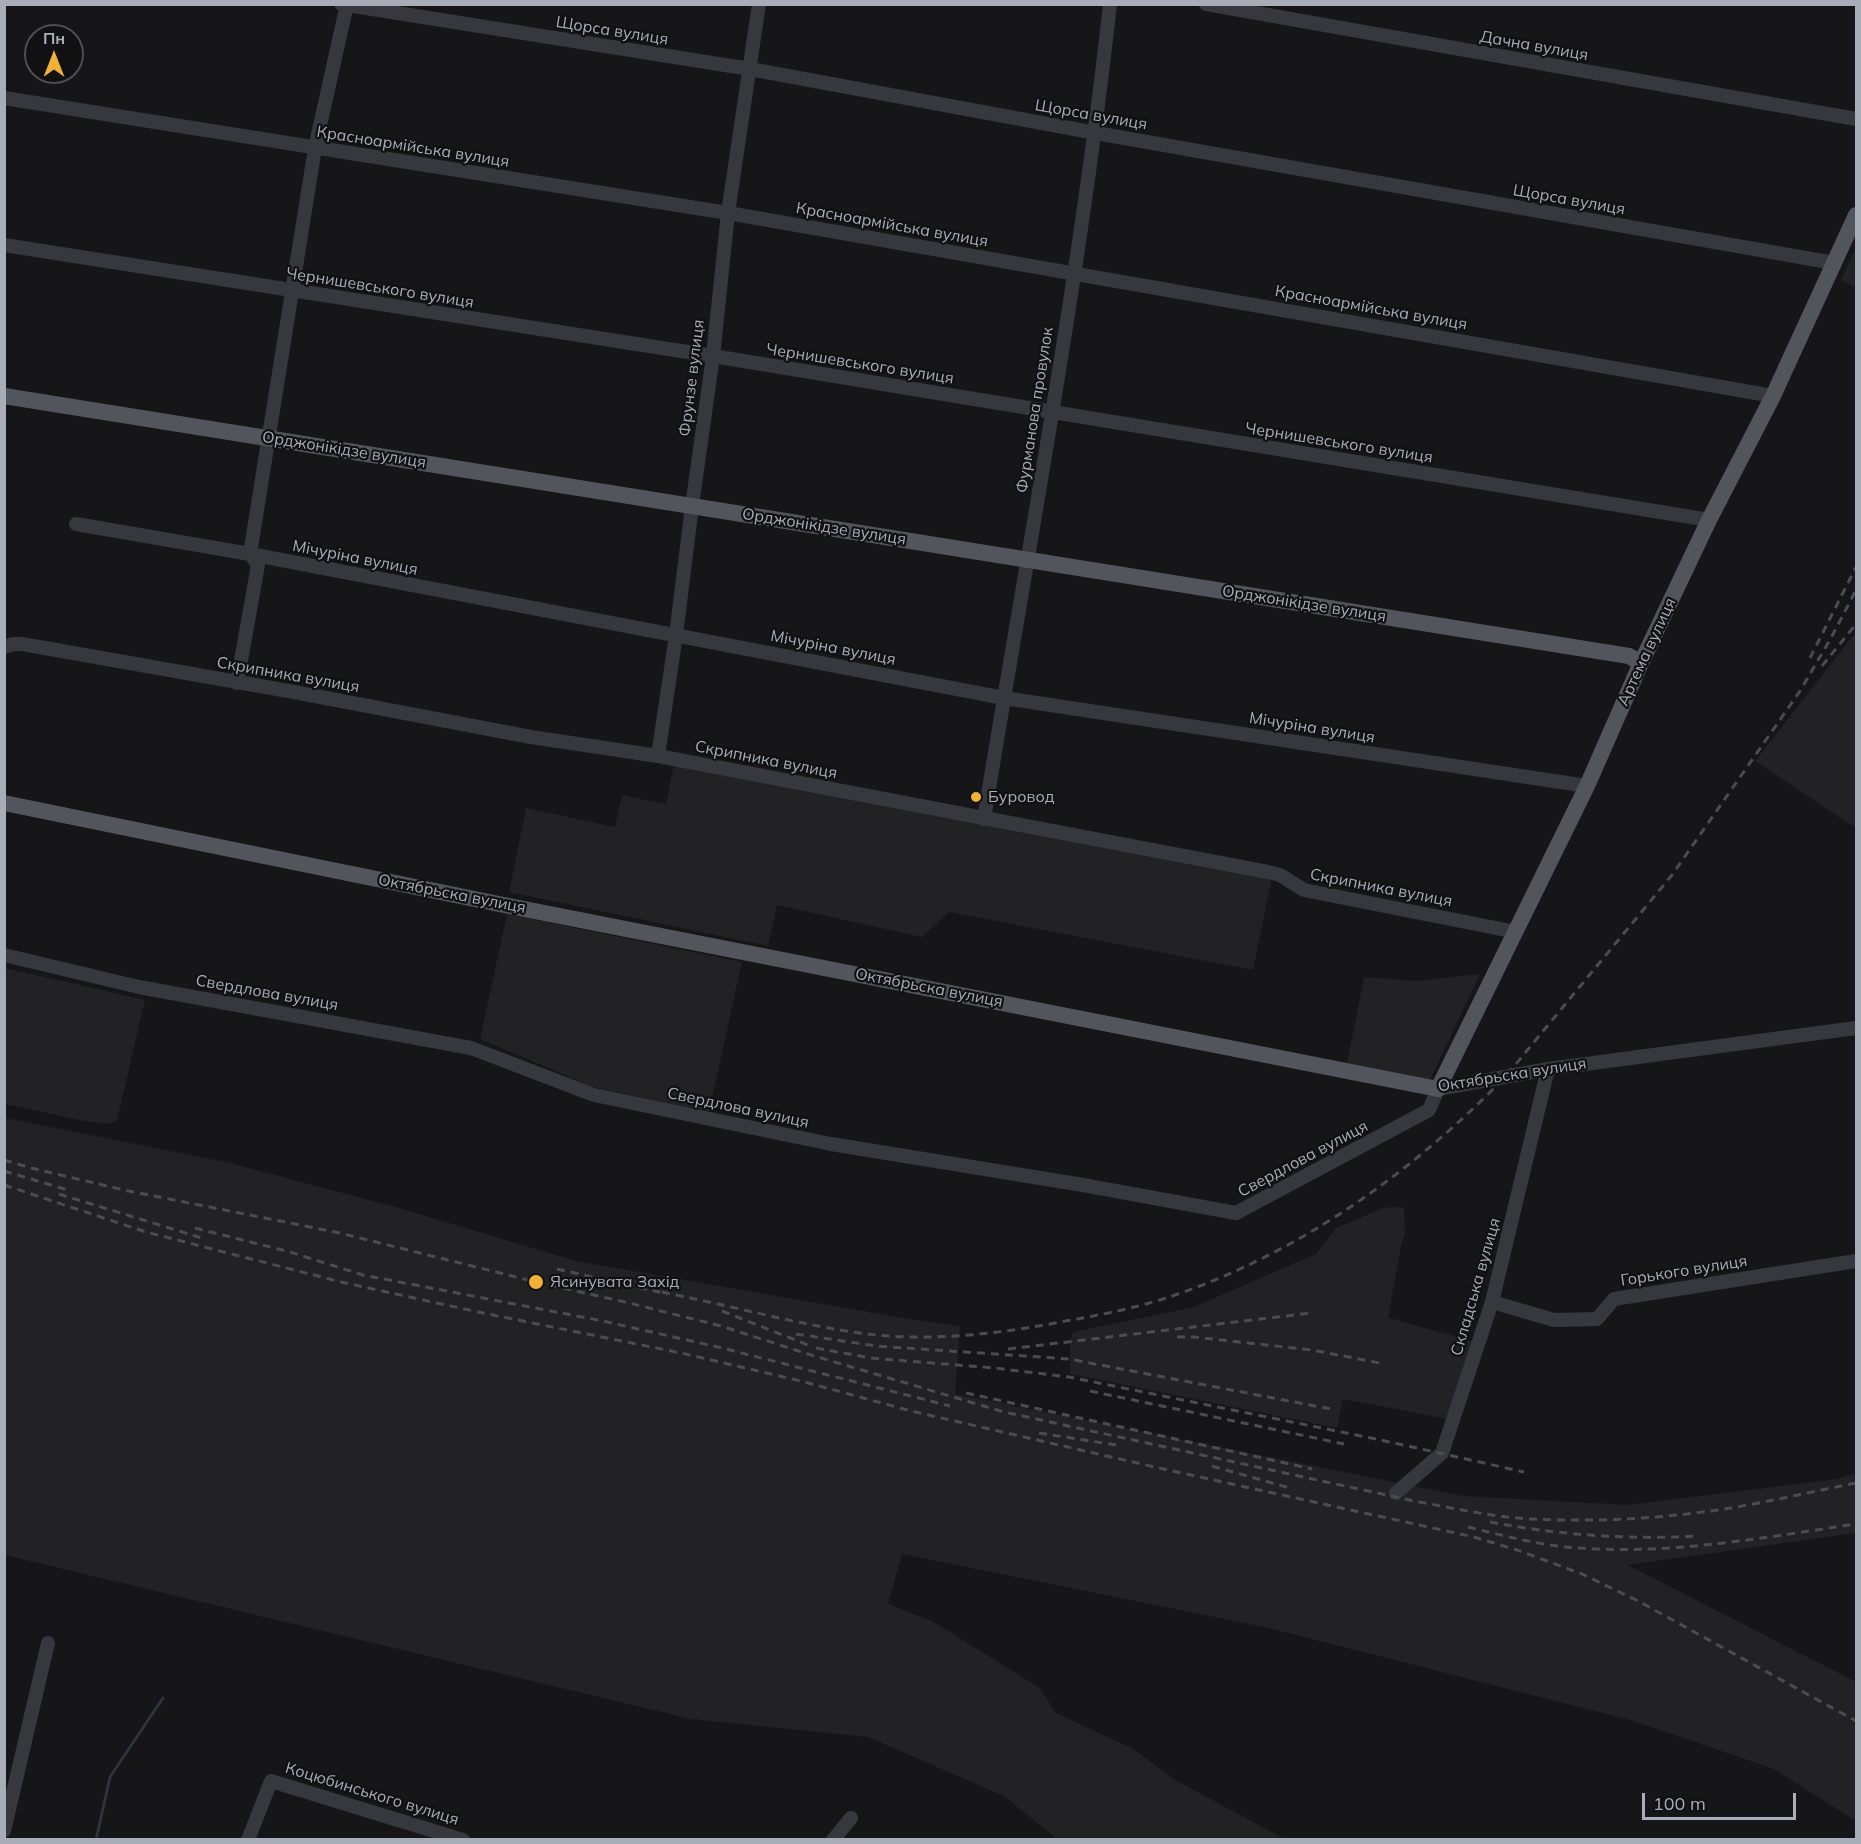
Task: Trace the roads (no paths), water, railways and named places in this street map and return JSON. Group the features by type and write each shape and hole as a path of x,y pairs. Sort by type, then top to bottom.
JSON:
{"main road":[{"name":"Артема вулиця","path":"1438,1089 1587,786 1641,663 1709,520 1773,396 1857,214"},
{"name":"Орджонікідзе вулиця","path":"4,396 1629,656 1641,663"},
{"name":"Октябрьска вулиця","path":"4,803 1438,1089"}],"street":[{"name":"Фрунзе вулиця","path":"658,756 713,356 728,213 759,4"},
{"name":"Фурманова провулок","path":"984,819 1075,273 1096,133 1110,4"},
{"name":"Дачна вулиця","path":"1206,4 1857,119"},
{"name":"Щорса вулиця","path":"345,5 750,69 1096,133 1834,263"},
{"path":"237,683 258,565 250,554 291,291 315,148 345,5"},
{"name":"Красноармійська вулиця","path":"4,98 728,213 1773,396"},
{"name":"Чернишевського вулиця","path":"4,245 713,356 1709,520"},
{"name":"Мічуріна вулиця","path":"76,524 250,554 1004,698 1587,786"},
{"name":"Скрипника вулиця","path":"4,647 22,644 531,736 658,756 1268,872 1280,875 1304,890 1516,932"},
{"name":"Свердлова вулиця","path":"4,955 139,987 471,1048 605,1098 831,1144 1083,1185 1236,1213 1429,1110 1438,1089"},
{"name":"Октябрьска вулиця","path":"1438,1089 1548,1069 1857,1028"},
{"name":"Складська вулиця","path":"1396,1493 1442,1453 1492,1302 1548,1069"},
{"name":"Горького вулиця","path":"1492,1302 1554,1320 1597,1319 1614,1299 1857,1262"},
{"path":"4,1831 48,1643"},
{"path":"4,1767 19,1771"},
{"name":"Коцюбинського вулиця","path":"248,1839 271,1781 463,1839"},
{"path":"834,1839 851,1818"}],"waterway":[{"path":"96,1840 110,1777 163,1698"}],"railway":[{"path":"1810,658 1856,567"},
{"path":"662,1292 859,1333 908,1337 984,1334 1091,1316 1166,1298 1227,1275 1314,1230 1396,1174 1471,1111 1506,1076 1672,875 1800,691 1856,590"},
{"path":"1822,666 1856,624"},
{"path":"4,1160 124,1190 340,1233 721,1326 1004,1412 1472,1512 1554,1520 1648,1518 1735,1507 1856,1483"},
{"path":"4,1171 71,1191"},
{"path":"4,1185 146,1232 341,1282 681,1353 801,1381 911,1411 1474,1537 1582,1574 1640,1602 1856,1721"},
{"path":"59,1194 205,1239"},
{"path":"195,1228 290,1252 363,1275 603,1321 718,1347 950,1406"},
{"path":"557,1269 668,1294"},
{"path":"722,1311 808,1345"},
{"path":"1008,1349 1311,1313"},
{"path":"796,1334 876,1346 1069,1359 1336,1410"},
{"path":"1177,1337 1312,1350 1385,1364"},
{"path":"816,1348 871,1358 1069,1377 1381,1440 1524,1472"},
{"path":"1090,1391 1344,1444"},
{"path":"966,1393 1312,1469"},
{"path":"1039,1433 1116,1445"},
{"path":"1212,1466 1293,1489"},
{"path":"1490,1522 1594,1535 1699,1536"},
{"path":"1468,1527 1552,1545 1614,1550 1719,1544 1856,1524"}],"place":[{"name":"Буровод","path":"976,797"},
{"name":"Ясинувата Захід","path":"536,1282"}]}
